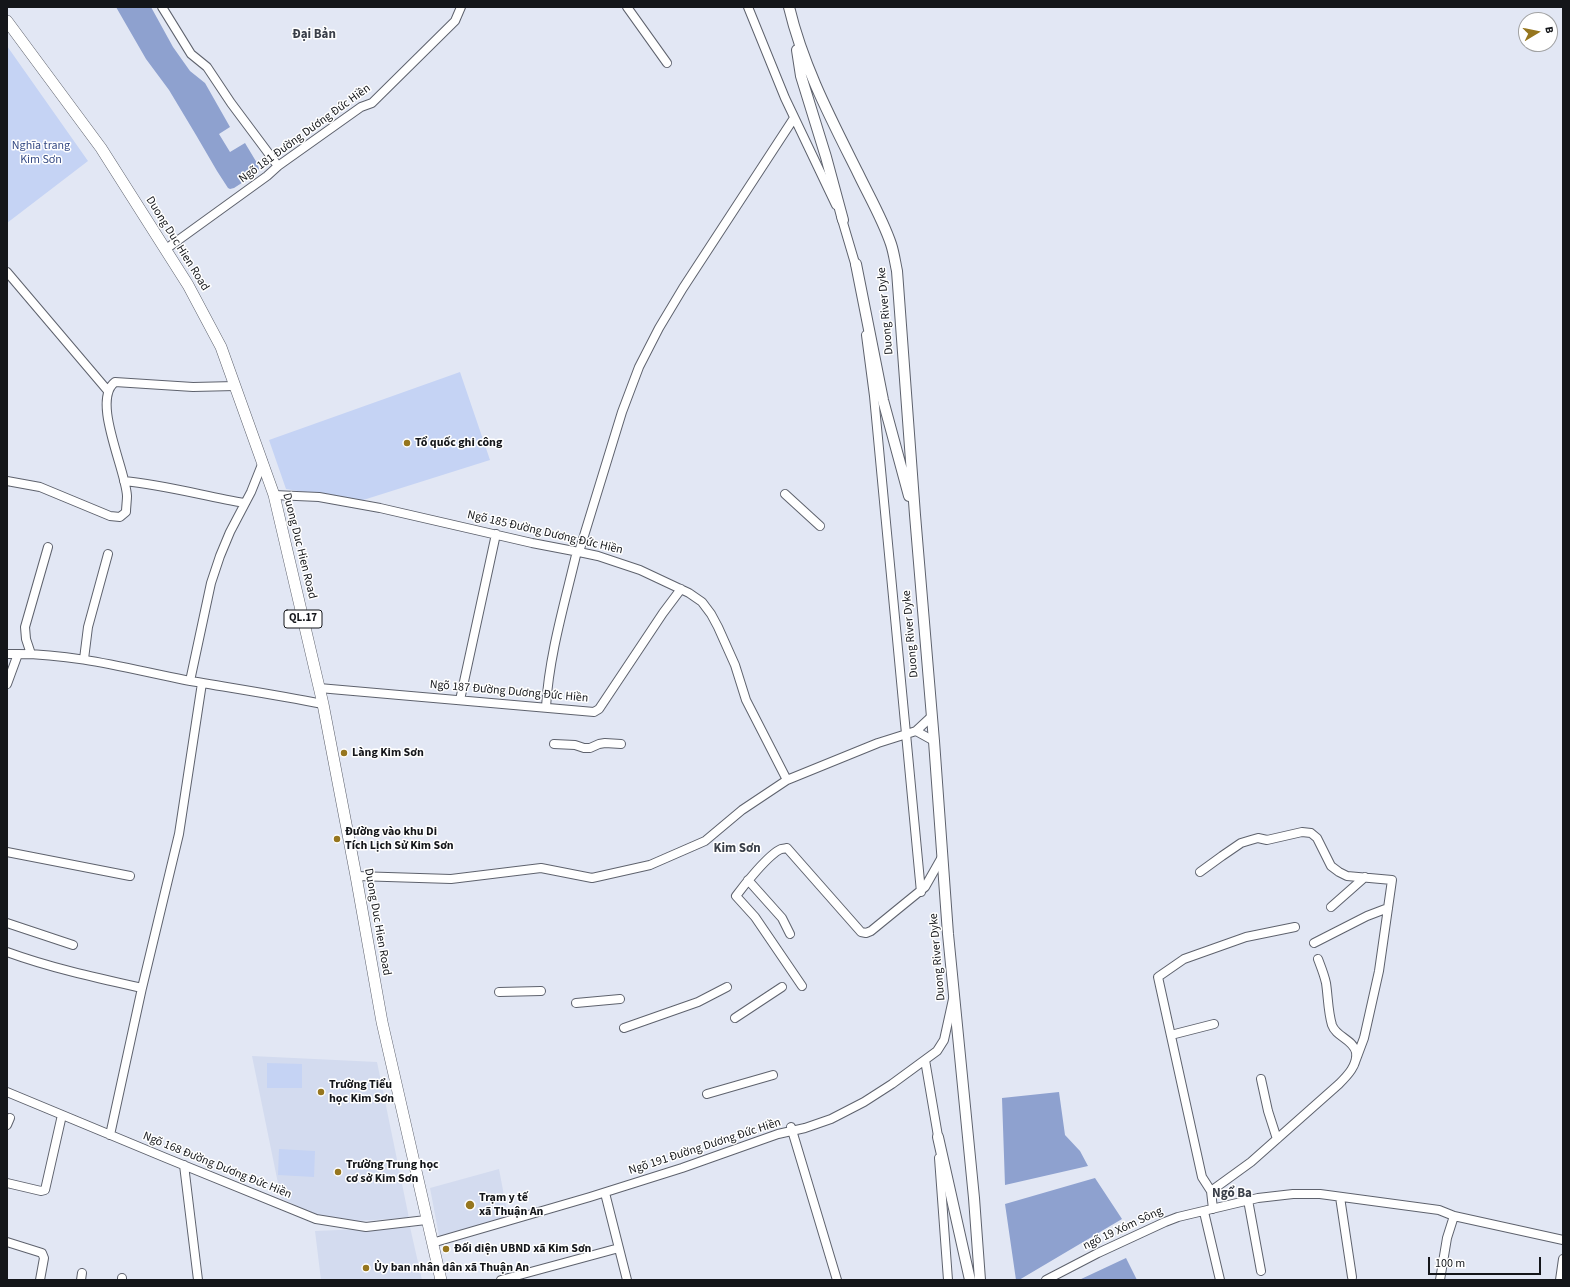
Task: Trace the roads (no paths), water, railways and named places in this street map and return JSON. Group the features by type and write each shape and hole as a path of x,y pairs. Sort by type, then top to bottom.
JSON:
{"highway":[{"name":"Duong Duc Hien Road","path":"7,21 101,148 188,285 221,347 263,462 274,494 323,704 382,1022 426,1220 441,1280"}],"main road":[{"name":"Duong River Dyke","path":"789,7 795,32 829,115 882,223 891,245 897,271 942,857 974,1198 980,1280"},
{"path":"795,32 801,76 826,157 843,220"},
{"path":"856,264 883,400 915,516"},
{"path":"938,1137 970,1280"}],"street":[{"path":"162,7 191,54 207,67 231,104 278,166"},
{"name":"Ngõ 181 Đường Dương Đức Hiền","path":"166,249 267,176 278,166 361,108 372,104 455,21 461,7"},
{"path":"627,7 667,63"},
{"path":"748,7 794,118 843,220 856,264 874,396 921,892"},
{"path":"546,708 548,682 554,647 578,551 622,412 639,367 659,328 683,288 794,118"},
{"path":"7,272 108,391"},
{"path":"7,481 40,487 110,516 120,517 126,512 127,496 107,418 107,398 110,386 115,382 193,387 235,386"},
{"path":"190,680 211,583 220,556 251,492 263,462"},
{"path":"124,481 152,484 202,496 245,503"},
{"name":"Ngõ 185 Đường Dương Đức Hiền","path":"274,494 327,498 380,508 532,543 578,551 640,570 689,593 702,602 711,614 735,665 746,700 787,780"},
{"path":"785,494 820,526"},
{"path":"460,700 496,534"},
{"path":"31,654 26,638 25,627 48,547"},
{"path":"84,659 88,627 108,554"},
{"name":"Ngõ 187 Đường Dương Đức Hiền","path":"319,688 590,712 597,711 681,589"},
{"path":"7,654 31,654 84,659 202,683 323,704"},
{"path":"7,684 18,654"},
{"path":"110,1135 142,988 179,834 202,683"},
{"path":"356,876 451,879 541,868 592,878 650,865 705,841 742,810 787,780 878,743 916,731 931,716"},
{"path":"916,731 934,741"},
{"path":"554,744 575,745 584,748 590,748 605,743 621,744"},
{"path":"1200,872 1228,852 1251,840 1258,838 1267,840 1302,832 1310,833 1317,838 1331,866 1339,872 1347,876 1392,880 1379,971 1364,1038 1350,1073 1251,1162 1211,1191"},
{"path":"802,986 755,917 736,896 748,880 773,855 781,849 787,848 861,932 871,931 921,892 929,881 942,857"},
{"path":"7,852 130,876"},
{"path":"1331,907 1365,877"},
{"path":"748,880 782,918 790,934"},
{"path":"1314,943 1367,916 1388,908"},
{"path":"7,923 73,945"},
{"path":"1213,1209 1211,1191 1202,1177 1158,977 1184,959 1246,937 1295,927"},
{"path":"7,952 28,960 88,976 142,988"},
{"path":"1318,959 1326,981 1332,1025 1337,1032 1342,1035 1354,1048 1356,1052 1355,1062"},
{"path":"735,1018 782,987"},
{"path":"624,1028 698,1002 727,988"},
{"path":"498,992 541,991"},
{"name":"Ngõ 191 Đường Dương Đức Hiền","path":"432,1243 605,1193 682,1168 792,1129 830,1120 864,1102 937,1051 943,1043 954,995"},
{"path":"576,1003 620,999"},
{"path":"1171,1035 1214,1024"},
{"path":"925,1060 938,1137 943,1232 948,1280"},
{"path":"707,1094 773,1075"},
{"path":"1261,1078 1268,1110 1277,1139"},
{"name":"Ngõ 168 Đường Dương Đức Hiền","path":"7,1092 316,1219 366,1226 426,1220"},
{"path":"7,1183 41,1191 45,1190 62,1115"},
{"path":"792,1129 836,1280"},
{"path":"184,1165 198,1280"},
{"path":"605,1193 625,1280"},
{"name":"ngõ 19 Xóm Sông","path":"1046,1280 1098,1253 1178,1217 1204,1212 1248,1200 1293,1194 1320,1194 1439,1210 1454,1216 1563,1240"},
{"path":"1340,1197 1352,1277"},
{"path":"1248,1200 1261,1272"},
{"path":"1204,1212 1220,1280"},
{"path":"1440,1280 1447,1238 1454,1216"},
{"path":"7,1242 42,1253 44,1258 40,1280"},
{"path":"501,1280 618,1248"},
{"path":"1560,1280 1563,1260"}],"place":[{"name":"Tổ quốc ghi công","path":"407,443"},
{"name":"Làng Kim Sơn","path":"344,753"},
{"name":"Đường vào khu Di Tích Lịch Sử Kim Sơn","path":"337,839"},
{"name":"Trường Tiểu học Kim Sơn","path":"321,1092"},
{"name":"Trường Trung học cơ sở Kim Sơn","path":"338,1172"},
{"name":"Trạm y tế xã Thuận An","path":"470,1205"},
{"name":"Đối diện UBND xã Kim Sơn","path":"446,1249"},
{"name":"Ủy ban nhân dân xã Thuận An","path":"366,1268"}],"district":[{"name":"Đại Bản","path":"314,35"},
{"name":"Kim Sơn","path":"737,849"},
{"name":"Ngổ Ba","path":"1232,1194"}],"park label":[{"name":"Nghĩa trang Kim Sơn","path":"41,153"}]}
